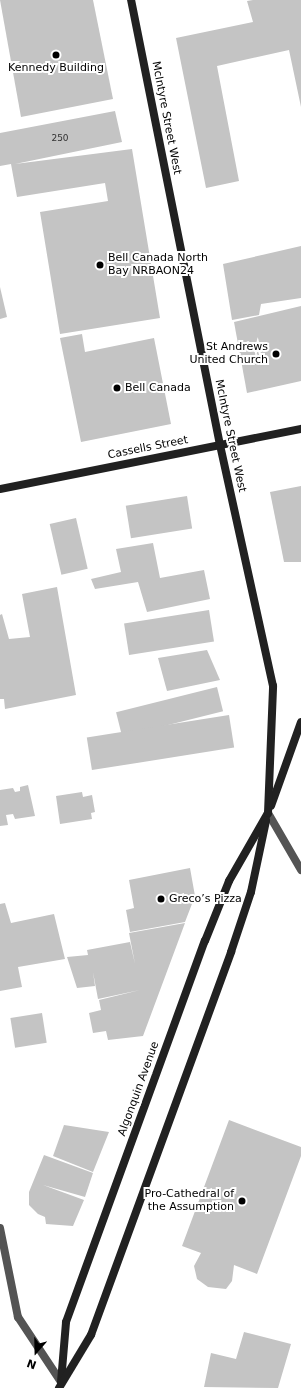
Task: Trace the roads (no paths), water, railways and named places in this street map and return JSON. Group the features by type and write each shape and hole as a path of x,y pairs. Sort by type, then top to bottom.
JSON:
{"main road":[{"name":"McIntyre Street West","path":"131,0 220,445 273,686 268,813"},
{"name":"Cassells Street","path":"0,489 301,429"},
{"name":"Algonquin Avenue","path":"60,1385 91,1335 228,959 251,892 268,813 301,722"},
{"name":"Algonquin Avenue","path":"60,1385 69,1314 205,941 229,881 268,813"}],"street":[{"path":"268,813 301,870"},
{"path":"0,1228 18,1317 60,1385"}],"place":[{"name":"Kennedy Building","path":"56,55"},
{"name":"Bell Canada North Bay NRBAON24","path":"100,265"},
{"name":"St Andrews United Church","path":"276,354"},
{"name":"Bell Canada","path":"117,388"},
{"name":"Greco’s Pizza","path":"161,899"},
{"name":"Pro-Cathedral of the Assumption","path":"242,1201"}]}
